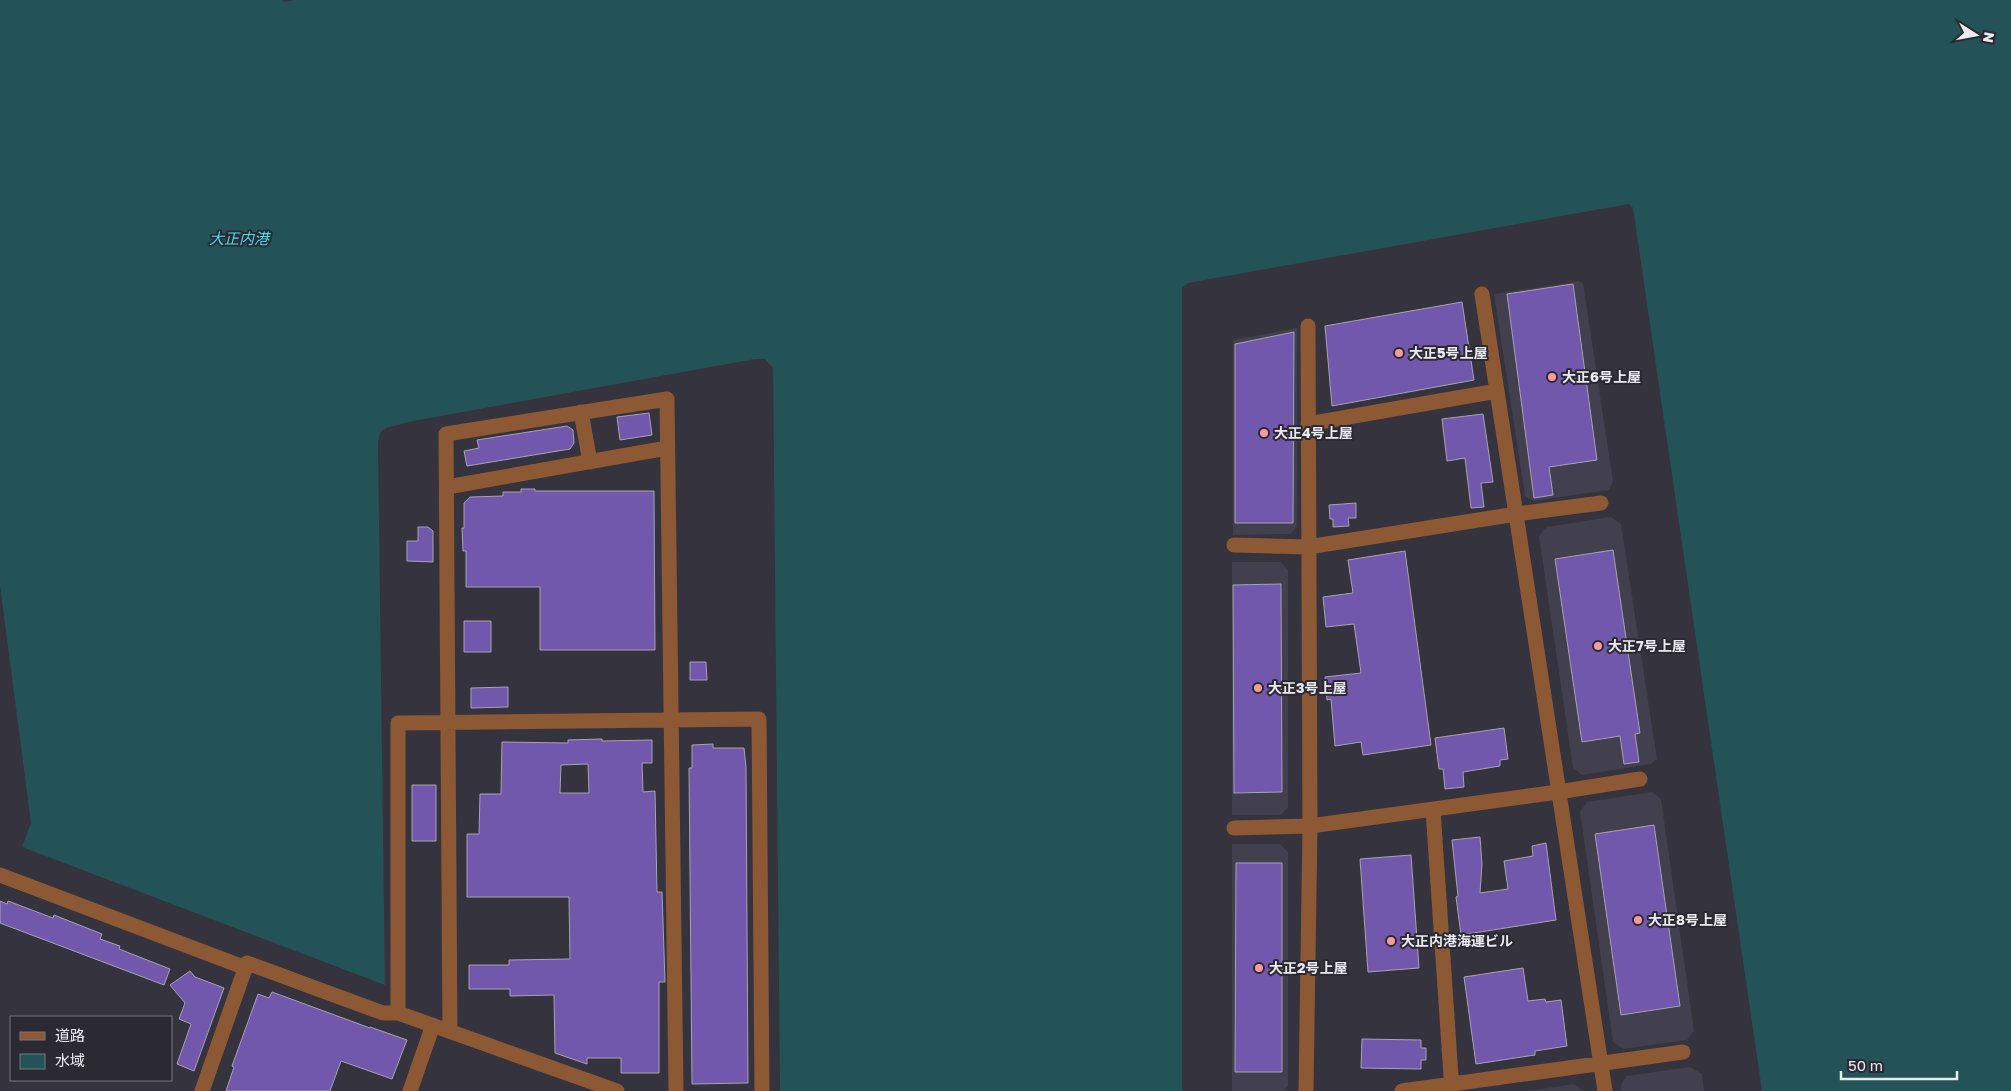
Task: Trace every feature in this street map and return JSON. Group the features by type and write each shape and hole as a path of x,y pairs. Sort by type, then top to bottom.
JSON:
{"street":[{"path":"1482,294 1605,1091"},
{"path":"1306,1091 1310,826 1308,326"},
{"path":"1308,424 1497,391"},
{"path":"450,1031 448,487 446,434 667,399 676,1091"},
{"path":"581,412 590,462"},
{"path":"448,487 667,448"},
{"path":"1234,545 1308,547 1516,514 1602,503"},
{"path":"398,1013 398,723 759,719 762,1091"},
{"path":"1234,828 1310,826 1433,810 1640,779"},
{"path":"1433,810 1452,1088"},
{"path":"0,875 246,968"},
{"path":"202,1091 248,963 383,1014 398,1013 617,1091"},
{"path":"410,1091 433,1025"},
{"path":"1402,1091 1452,1088 1682,1052"}],"shaded area":[{"name":"大正6号上屋","path":"1580,281 1583,283 1613,481 1609,490 1533,501 1525,496 1494,294"},
{"name":"大正4号上屋","path":"1297,328 1297,527 1290,534 1233,535 1233,340"},
{"path":"1611,517 1621,524 1657,759 1651,764 1582,775 1573,768 1539,536 1546,527"},
{"name":"大正3号上屋","path":"1232,562 1281,562 1288,570 1288,807 1281,815 1232,815"},
{"path":"1652,792 1661,799 1694,1031 1687,1040 1623,1049 1613,1042 1580,812 1587,802"},
{"name":"大正2号上屋","path":"1232,844 1280,844 1288,852 1288,1086 1284,1091 1232,1091"},
{"path":"1690,1067 1702,1074 1704,1091 1621,1091 1621,1085 1626,1076"},
{"path":"1574,1084 1583,1091 1527,1091"}],"water":[{"name":"大正内港","path":"0,0 281,0 285,2 294,0 2011,0 2011,1091 1762,1091 1633,208 1629,204 1188,283 1182,288 1182,1091 780,1091 773,368 765,359 755,359 413,421 386,428 380,433 378,442 385,985 22,847 31,823 0,586"}],"building":[{"name":"大正6号上屋","path":"1573,284 1597,460 1549,467 1553,495 1534,498 1507,294"},
{"name":"大正5号上屋","path":"1462,302 1474,380 1332,406 1325,326"},
{"name":"大正4号上屋","path":"1294,332 1293,523 1235,523 1235,344"},
{"path":"649,413 652,435 620,440 617,417"},
{"path":"1483,414 1493,482 1481,483 1484,507 1471,508 1465,458 1447,461 1442,419"},
{"path":"567,426 573,430 574,443 570,449 467,466 464,451 479,448 477,440"},
{"path":"521,489 535,489 535,491 654,491 655,650 540,650 540,587 466,587 466,551 463,551 462,528 464,528 464,503 470,497 503,496 503,492 521,492"},
{"path":"1356,503 1356,518 1348,518 1349,526 1333,527 1333,519 1330,519 1329,505"},
{"path":"418,527 428,527 433,531 433,562 407,561 407,541 418,541"},
{"name":"大正7号上屋","path":"1613,550 1640,733 1635,734 1639,762 1624,764 1620,736 1582,742 1555,559"},
{"path":"1405,551 1431,745 1363,755 1361,742 1335,746 1331,699 1327,700 1325,677 1361,673 1354,624 1326,627 1323,597 1353,593 1348,560"},
{"name":"大正3号上屋","path":"1281,584 1282,792 1234,793 1233,585"},
{"path":"464,621 491,621 491,652 464,652"},
{"path":"690,662 706,662 707,680 690,680"},
{"path":"508,687 508,707 471,708 471,688"},
{"path":"1504,728 1508,759 1500,760 1500,766 1463,772 1464,787 1445,789 1443,769 1439,769 1435,738"},
{"path":"568,740 652,740 652,763 642,763 643,792 655,791 657,892 662,892 665,982 659,982 659,1073 621,1073 621,1058 587,1058 587,1064 555,1053 554,995 510,996 510,989 469,989 469,965 509,965 509,960 570,959 569,897 467,897 467,834 479,834 480,794 501,794 502,742 568,743","holes":["588,764 589,793 560,793 561,765"]},
{"path":"713,744 713,748 744,748 746,767 748,1083 692,1084 689,768 692,768 692,745"},
{"path":"412,785 436,785 436,841 412,841"},
{"name":"大正8号上屋","path":"1654,825 1680,1006 1621,1015 1595,834"},
{"path":"1480,837 1482,864 1480,893 1508,889 1504,861 1533,856 1532,846 1546,843 1556,920 1461,935 1452,840"},
{"name":"大正内港海運ビル","path":"1411,855 1419,968 1368,972 1360,859"},
{"name":"大正2号上屋","path":"1236,863 1282,863 1282,1072 1235,1072"},
{"path":"0,901 7,904 8,901 53,918 54,915 102,934 100,939 120,946 119,949 170,969 164,985 0,923"},
{"path":"1523,968 1528,1001 1545,999 1546,1002 1561,1000 1567,1046 1535,1051 1535,1055 1476,1064 1464,977"},
{"path":"190,971 195,977 224,988 194,1071 177,1064 191,1024 179,1019 185,1003 170,985"},
{"path":"272,992 407,1040 392,1079 341,1061 330,1091 226,1091 234,1067 232,1066 258,994 269,998"},
{"path":"1362,1039 1421,1040 1421,1048 1426,1048 1426,1060 1421,1060 1421,1069 1361,1068"}],"place":[{"name":"大正5号上屋","path":"1399,353"},
{"name":"大正6号上屋","path":"1552,377"},
{"name":"大正4号上屋","path":"1264,433"},
{"name":"大正7号上屋","path":"1598,646"},
{"name":"大正3号上屋","path":"1258,688"},
{"name":"大正8号上屋","path":"1638,920"},
{"name":"大正内港海運ビル","path":"1391,941"},
{"name":"大正2号上屋","path":"1259,968"}]}
